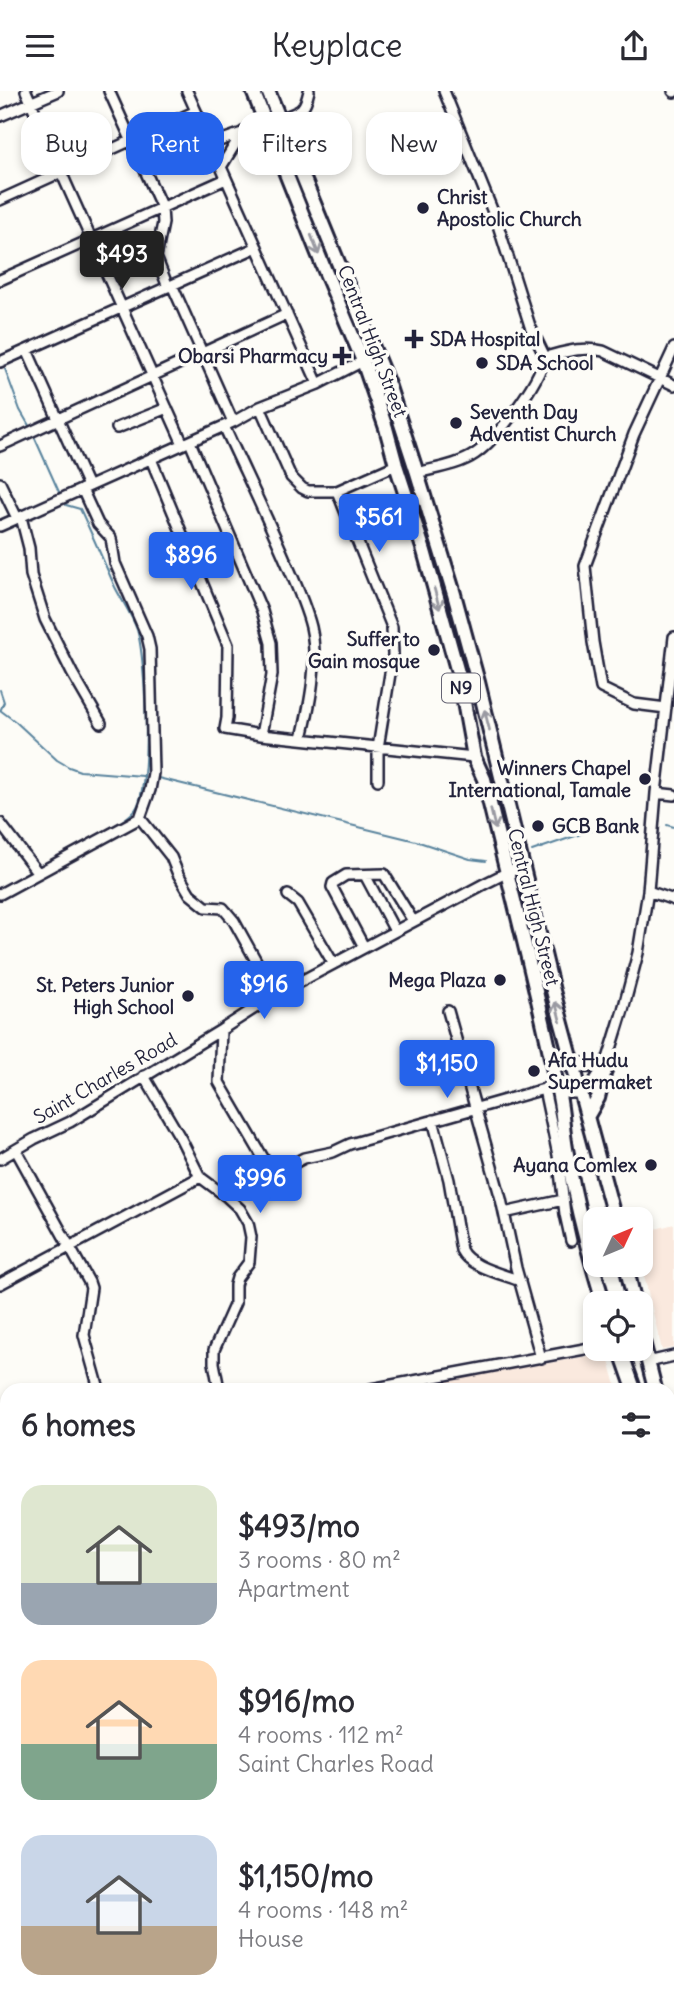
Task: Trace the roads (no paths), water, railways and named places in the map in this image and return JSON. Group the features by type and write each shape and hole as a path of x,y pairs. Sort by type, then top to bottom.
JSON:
{"highway":[{"name":"Central High Street","path":"253,91 262,112"},
{"name":"Central High Street","path":"268,91 276,112"},
{"name":"Central High Street","path":"287,175 363,361 424,551 460,680 474,757 484,779 557,1087 575,1195 600,1291"},
{"name":"Central High Street","path":"302,175 388,387 454,594 572,1067 611,1207"},
{"path":"300,206 315,208"},
{"path":"564,1124 588,1120 598,1098 605,1064 572,1067"},
{"path":"624,1361 632,1383"},
{"path":"648,1363 653,1383"}],"street":[{"path":"26,91 35,112"},
{"path":"0,116 58,91"},
{"path":"109,91 126,131"},
{"path":"187,91 196,111"},
{"path":"297,112 302,110 307,102 309,91"},
{"path":"417,473 458,462 473,456 485,446 497,434 532,384 542,369 545,357 530,326 498,222 444,91"},
{"path":"224,161 238,139"},
{"path":"0,200 54,175"},
{"path":"62,175 152,376 186,443 262,611 271,643 272,675 261,735"},
{"path":"146,175 162,208 163,222 156,257 203,353 228,424 299,591 311,629 311,700 302,738"},
{"path":"224,175 318,384"},
{"path":"0,280 226,179"},
{"path":"0,362 257,247"},
{"path":"0,446 287,314"},
{"path":"545,357 592,348 674,385"},
{"path":"666,708 634,704 601,688 585,574 634,434 674,348"},
{"path":"0,894 140,818 153,773 150,649 147,636 115,562 111,538 97,524 59,420 27,350"},
{"path":"0,526 228,424 260,407 318,384 363,361"},
{"path":"260,407 295,481 308,491 337,491 396,465"},
{"path":"117,428 167,408"},
{"path":"151,459 228,645 225,729 474,757"},
{"path":"0,483 19,518 29,548 31,575 45,619 101,723"},
{"path":"337,491 391,627 393,655 378,748 378,781"},
{"path":"221,1030 219,1082 272,1170 277,1172 304,1158 333,1152 350,1144 476,1107 557,1087 580,1093 593,1083 605,1064 638,953 648,891 674,639"},
{"path":"656,793 674,795"},
{"path":"140,818 172,857 190,894 206,907 223,908 234,921 275,995"},
{"path":"0,823 38,873"},
{"name":"Saint Charles Road","path":"0,1159 70,1122 275,995 332,963 522,867"},
{"path":"364,947 332,887 333,883 346,875 384,874 413,921"},
{"path":"365,875 395,931"},
{"path":"648,891 674,900"},
{"path":"288,895 298,903 332,963"},
{"path":"448,1011 476,1107 541,1359"},
{"path":"144,1076 200,1177 228,1197 240,1209 248,1223 252,1250 249,1262 237,1278 235,1303 214,1350 218,1383"},
{"path":"544,1089 558,1155 571,1241"},
{"path":"433,1120 449,1180 464,1256 471,1262 520,1281"},
{"path":"16,1150 91,1288 84,1335 97,1383"},
{"path":"0,1284 200,1177"},
{"path":"504,1213 563,1200"},
{"path":"405,1383 583,1350"},
{"path":"648,1363 674,1356"}],"waterway":[{"path":"5,369 20,410 31,429"},
{"path":"33,434 59,492"},
{"path":"38,867 104,833 127,817 135,810 144,777 145,694 137,630 80,509 66,505"},
{"path":"0,690 4,702 1,709"},
{"path":"0,710 57,760 69,767 80,771 143,776"},
{"path":"158,778 416,841 470,859 486,861"},
{"path":"532,851 607,825 631,827"},
{"path":"667,825 674,827"},
{"path":"0,888 30,871"}],"place":[{"name":"Christ Apostolic Church","path":"423,208"},
{"name":"SDA Hospital","path":"414,339"},
{"name":"Obarsi Pharmacy","path":"342,356"},
{"name":"SDA School","path":"482,363"},
{"name":"Seventh Day Adventist Church","path":"456,423"},
{"name":"Suffer to Gain mosque","path":"434,650"},
{"name":"Winners Chapel International, Tamale","path":"645,779"},
{"name":"GCB Bank","path":"538,826"},
{"name":"Mega Plaza","path":"500,980"},
{"name":"St. Peters Junior High School","path":"188,996"},
{"name":"Afa Hudu Supermaket","path":"534,1071"},
{"name":"Ayana Comlex","path":"651,1165"}]}
